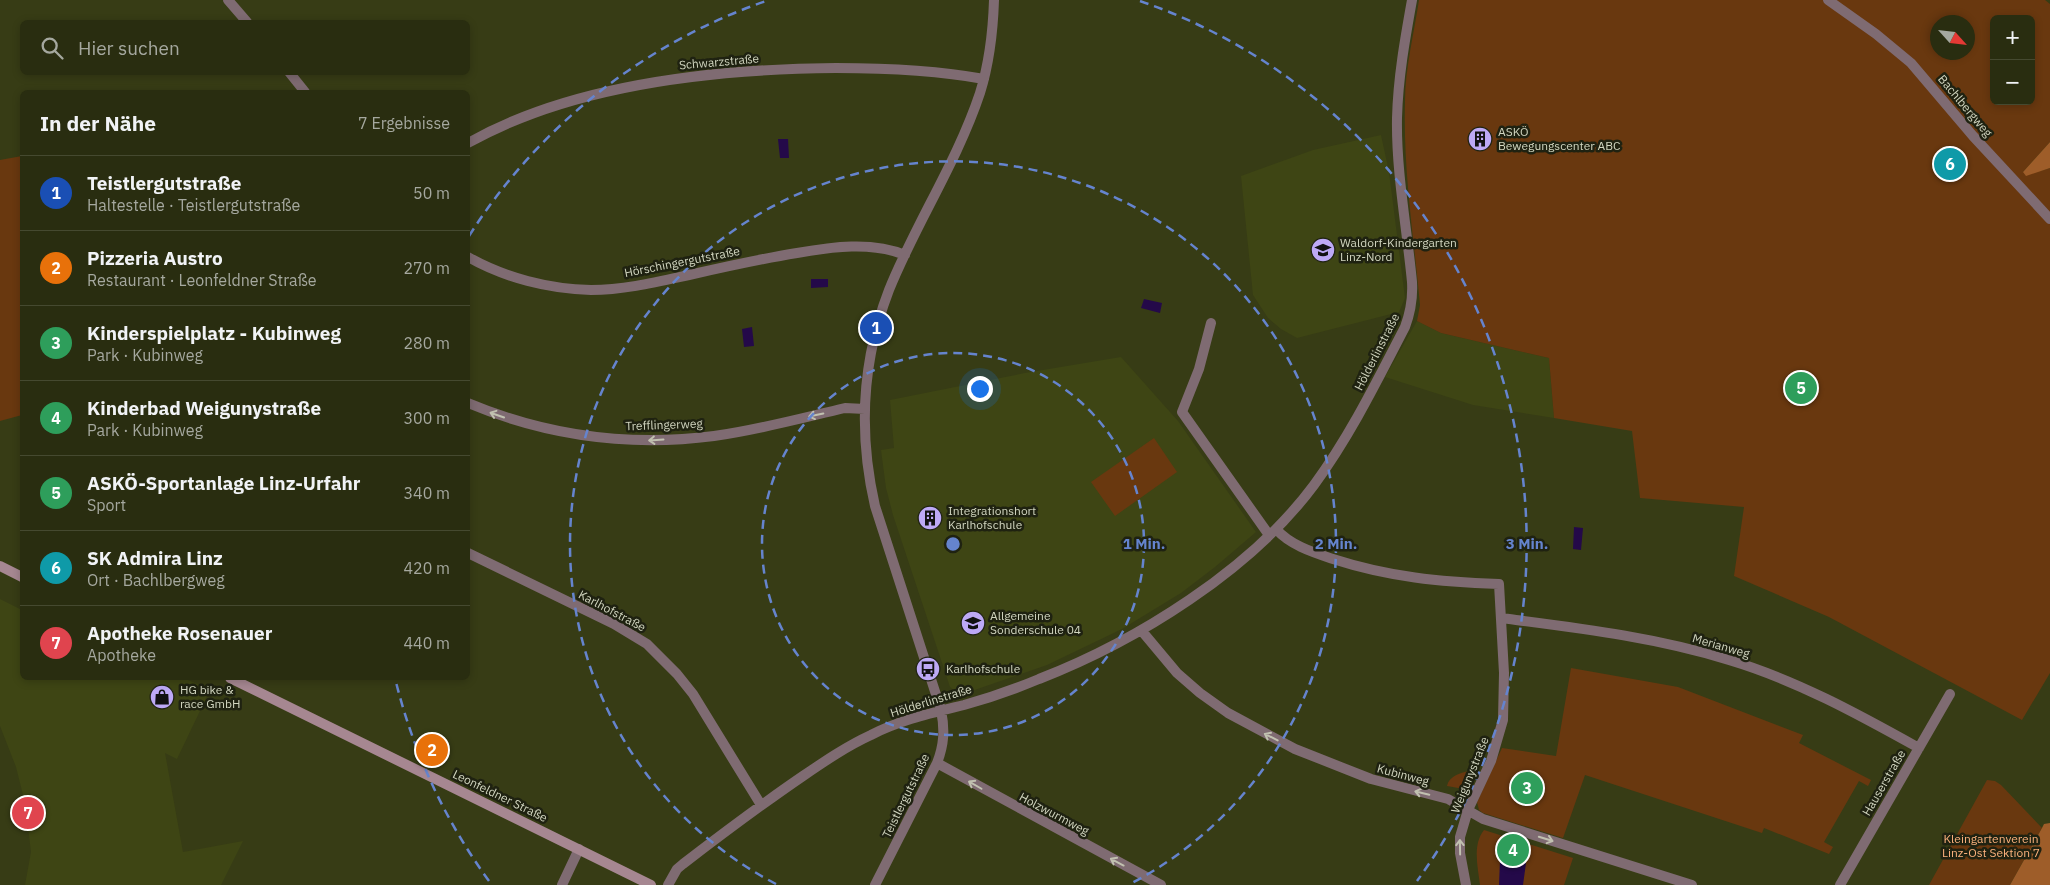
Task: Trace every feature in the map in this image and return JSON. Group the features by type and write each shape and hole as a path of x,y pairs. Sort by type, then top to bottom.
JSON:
{"main road":[{"path":"0,566 20,576"},
{"name":"Leonfeldner Straße","path":"234,680 651,885"}],"street":[{"path":"228,0 245,20"},
{"name":"Teistlergutstraße","path":"875,885 937,763 943,747 944,728 941,710 875,506 868,476 864,443 866,380 876,328 890,289 965,132 984,79 994,17 994,0"},
{"name":"Hölderlinstraße","path":"668,885 677,869 761,804 850,745 909,719 966,704 1037,680 1076,664 1141,630 1217,579 1272,532 1313,486 1331,460 1369,395 1410,314 1413,301 1397,119 1402,53 1412,0"},
{"name":"Bachlbergweg","path":"1828,0 1876,34 1911,63 1973,136 2050,219"},
{"name":"Schwarzstraße","path":"470,142 522,118 560,105 607,93 683,78 796,68 862,68 922,70 984,79"},
{"path":"291,75 303,90"},
{"name":"Hörschingergutstraße","path":"470,258 500,272 527,281 591,290 661,281 764,258 823,248 876,247 894,250 905,255"},
{"path":"1211,323 1199,369 1182,412 1272,532"},
{"name":"Trefflingerweg","path":"470,404 526,424 558,432 598,438 649,441 716,435 845,408 864,409"},
{"name":"Weigunystraße","path":"1272,532 1316,553 1381,573 1413,579 1499,584 1504,673 1503,720 1491,761 1468,810 1462,830 1460,845 1466,885"},
{"name":"Karlhofstraße","path":"470,554 614,624 646,644 677,674 693,694 761,804"},
{"name":"Merianweg","path":"1501,618 1617,634 1730,660 1795,684 1828,699 1861,715 1919,748"},
{"name":"Kubinweg","path":"1141,630 1177,673 1200,693 1228,713 1295,750 1371,779 1448,799 1483,819 1692,885"},
{"name":"Hauserstraße","path":"1840,885 1950,694"},
{"name":"Holzwurmweg","path":"937,763 1161,885"},
{"path":"562,885 579,849"}],"shaded area":[{"name":"Waldorf-Kindergarten Linz-Nord","path":"1381,135 1389,172 1405,298 1399,312 1297,338 1281,329 1268,318 1253,295 1241,176 1313,150"},
{"path":"778,139 788,139 789,158 780,158"},
{"path":"2050,142 2050,168 2026,176 2023,172"},
{"path":"811,279 828,279 828,287 811,288"},
{"path":"1144,299 1162,303 1160,313 1141,308"},
{"path":"1417,321 1441,333 1549,358 1554,418 1473,405 1385,377"},
{"path":"752,327 754,346 744,347 742,329"},
{"path":"1121,357 1178,421 1256,532 1181,593 1122,629 1047,665 963,694 958,694 950,687 893,515 886,488 881,450 894,448 890,400 1025,373"},
{"path":"1574,527 1583,528 1581,550 1573,549"},
{"path":"0,599 20,609 20,680 188,680 210,690 177,759 165,753 183,852 243,841 221,885 25,885 31,852 25,803 16,767 0,726"},
{"path":"2050,823 2050,885 2010,885 2044,824"},
{"path":"1500,860 1526,863 1523,885 1499,885"}],"green space":[{"path":"1419,0 2045,0 2050,4 2050,142 2023,172 2040,171 2050,168 2050,673 2022,720 1829,617 1734,576 1744,507 1640,498 1632,431 1554,418 1549,358 1441,333 1417,321 1420,305 1407,178 1405,127 1405,89"},
{"path":"20,156 20,416 0,421 0,160"},
{"path":"1154,438 1177,472 1115,516 1091,482"},
{"path":"1571,668 1678,687 1803,735 1799,743 1871,780 1868,786 1859,781 1824,842 1833,847 1829,854 1764,828 1762,833 1585,775 1563,838 1483,813 1479,810 1477,802 1502,748 1556,756"},
{"path":"1469,771 1472,773 1464,789 1447,786 1452,777"},
{"name":"Kleingartenverein Linz-Ost Sektion 7","path":"1987,780 1995,781 2001,785 2042,828 2010,885 1929,885"},
{"path":"1484,830 1573,858 1564,885 1480,885 1477,850 1480,836"}],"place":[{"name":"ASKÖ Bewegungscenter ABC","path":"1480,139"},
{"name":"SK Admira Linz","path":"1950,164"},
{"name":"Waldorf-Kindergarten Linz-Nord","path":"1323,250"},
{"name":"Teistlergutstraße","path":"876,328"},
{"name":"ASKÖ-Sportanlage Linz-Urfahr","path":"1801,388"},
{"name":"Integrationshort Karlhofschule","path":"930,518"},
{"name":"Allgemeine Sonderschule 04","path":"973,623"},
{"name":"Karlhofschule","path":"928,669"},
{"name":"HG bike & race GmbH","path":"162,697"},
{"name":"Pizzeria Austro","path":"432,750"},
{"name":"Kinderspielplatz - Kubinweg","path":"1527,788"},
{"name":"Apotheke Rosenauer","path":"28,813"},
{"name":"Kinderbad Weigunystraße","path":"1513,850"}]}
